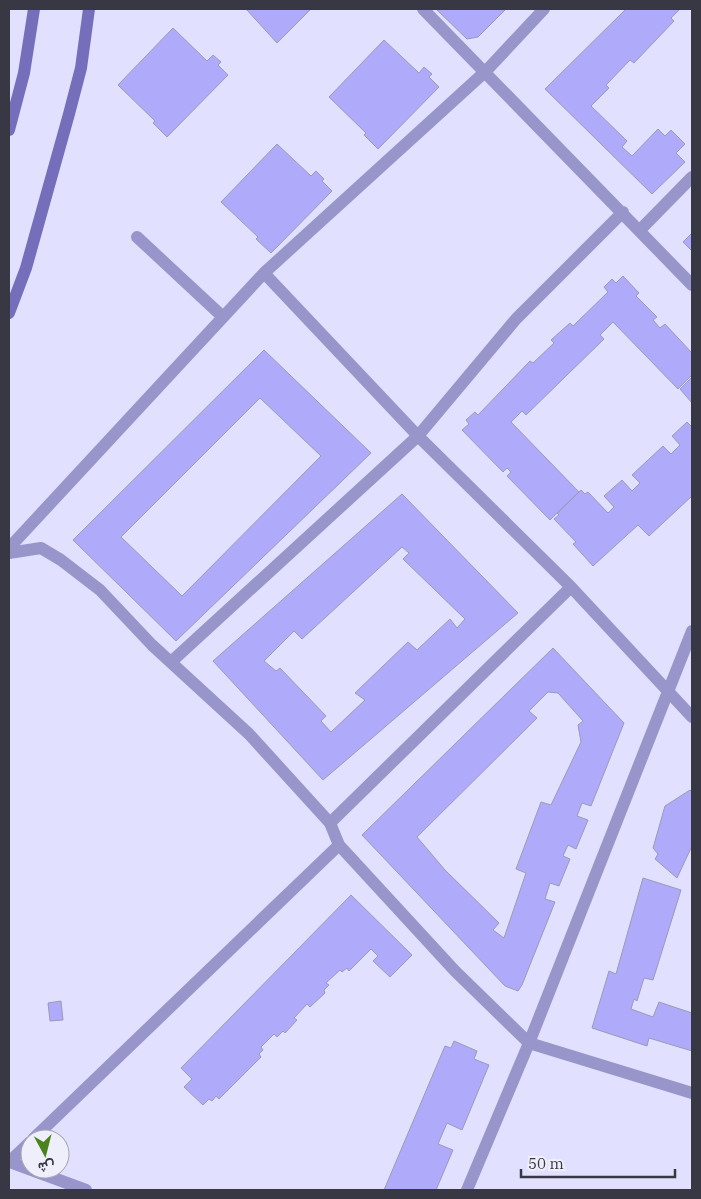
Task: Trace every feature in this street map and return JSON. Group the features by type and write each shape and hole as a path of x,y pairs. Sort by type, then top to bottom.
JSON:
{"main road":[{"path":"9,129 24,73 34,9"},
{"path":"9,313 26,268 74,96 81,68 89,9"}],"street":[{"path":"423,9 486,71 692,285"},
{"path":"9,548 264,273 486,71 544,9"},
{"path":"640,230 692,177"},
{"path":"171,662 418,436 516,319 623,212"},
{"path":"137,238 223,317"},
{"path":"264,273 418,436 570,587 692,717"},
{"path":"9,553 41,548 61,560 100,590 171,662 249,734 330,823 339,844 455,971 529,1043 692,1093"},
{"path":"330,823 570,587"},
{"path":"467,1190 529,1043 692,631"},
{"path":"43,1129 339,844"},
{"path":"20,1152 9,1162 86,1190"}],"building":[{"path":"246,9 311,9 277,43"},
{"path":"436,9 506,9 478,37 467,39"},
{"path":"626,9 680,9 671,18 674,21 634,63 630,60 606,85 609,88 591,106 627,141 622,147 632,156 658,129 665,136 671,130 685,144 676,153 685,162 652,194 545,89"},
{"path":"173,28 207,61 213,55 221,62 218,65 228,75 167,137 153,123 155,121 118,85"},
{"path":"384,40 419,73 424,67 432,74 429,77 439,87 378,149 364,135 366,133 329,97"},
{"path":"277,144 311,176 316,171 324,179 322,181 332,191 271,253 256,239 258,237 221,202"},
{"path":"692,233 692,251 683,242"},
{"path":"623,276 639,293 636,296 657,317 653,320 660,328 665,324 692,353 692,375 678,389 613,322 600,335 604,339 526,415 522,411 511,422 579,492 550,520 507,476 511,472 507,468 503,472 462,430 469,424 466,420 475,412 478,415 530,361 533,363 554,343 551,340 570,323 573,326 608,292 604,287 612,279 616,283"},
{"path":"264,350 371,453 176,641 73,540","holes":["260,398 321,456 182,596 121,537"]},
{"path":"692,377 692,403 680,389"},
{"path":"687,422 692,427 692,496 649,536 638,525 593,566 573,544 576,542 554,519 559,515 557,513 581,490 585,494 588,492 608,513 614,507 604,496 622,480 632,491 640,483 632,475 663,446 671,454 680,445 672,436"},
{"path":"402,494 518,613 323,780 213,661","holes":["402,547 409,553 403,559 465,619 457,628 450,619 417,650 408,642 355,693 365,700 331,732 321,721 326,716 280,668 276,671 264,661 294,631 302,639"]},
{"path":"553,648 624,723 591,806 582,803 577,816 588,820 576,849 568,845 563,856 570,859 559,886 550,883 545,899 555,902 518,991 505,986 362,835","holes":["548,692 558,693 583,721 578,725 581,742 551,805 541,802 516,869 526,873 504,938 493,930 499,923 445,870 417,837 537,718 529,711"]},
{"path":"690,790 692,792 692,846 677,878 655,859 658,854 653,848 665,806"},
{"path":"643,878 681,890 653,980 644,978 637,1001 634,999 631,1009 653,1017 659,1002 692,1013 692,1051 649,1038 647,1046 592,1028 609,971 616,974"},
{"path":"351,895 412,955 390,977 373,961 378,956 371,949 349,971 347,968 342,972 340,970 326,983 329,985 324,990 325,993 310,1007 307,1004 294,1018 297,1020 285,1033 283,1031 277,1037 274,1034 261,1047 263,1050 259,1054 261,1057 219,1099 216,1096 212,1101 209,1099 203,1105 184,1087 192,1079 181,1068"},
{"path":"61,1001 63,1020 50,1021 48,1003"},
{"path":"454,1041 477,1051 474,1059 489,1065 462,1130 447,1123 438,1144 453,1150 436,1190 384,1190 445,1046 451,1048"}]}
